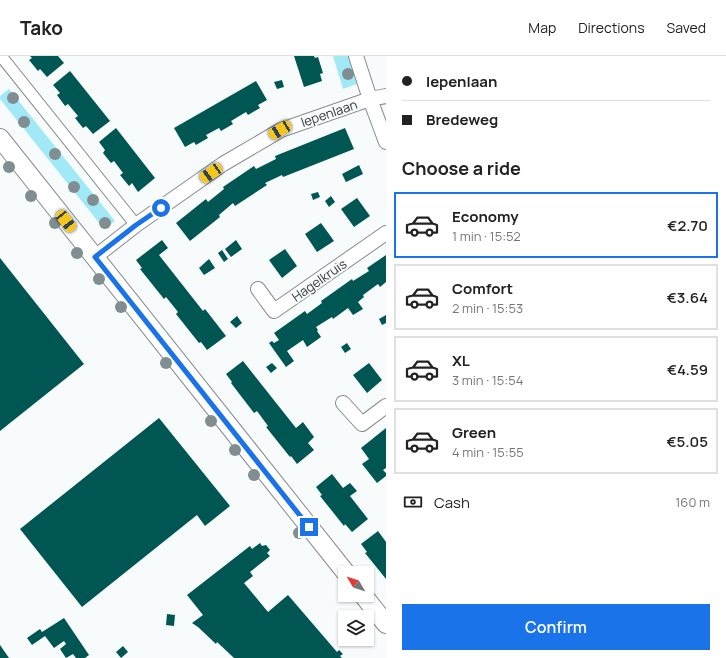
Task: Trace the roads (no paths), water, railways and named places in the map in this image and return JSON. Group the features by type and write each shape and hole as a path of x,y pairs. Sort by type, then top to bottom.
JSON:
{"street":[{"path":"1,56 136,225"},
{"path":"356,56 386,142"},
{"name":"Iepenlaan","path":"95,257 136,225 223,164 280,130 370,99 386,96"},
{"path":"0,138 340,566"},
{"name":"Hagelkruis","path":"258,289 274,311 386,233"},
{"path":"343,403 362,424 386,406"},
{"path":"369,602 386,624"}]}
